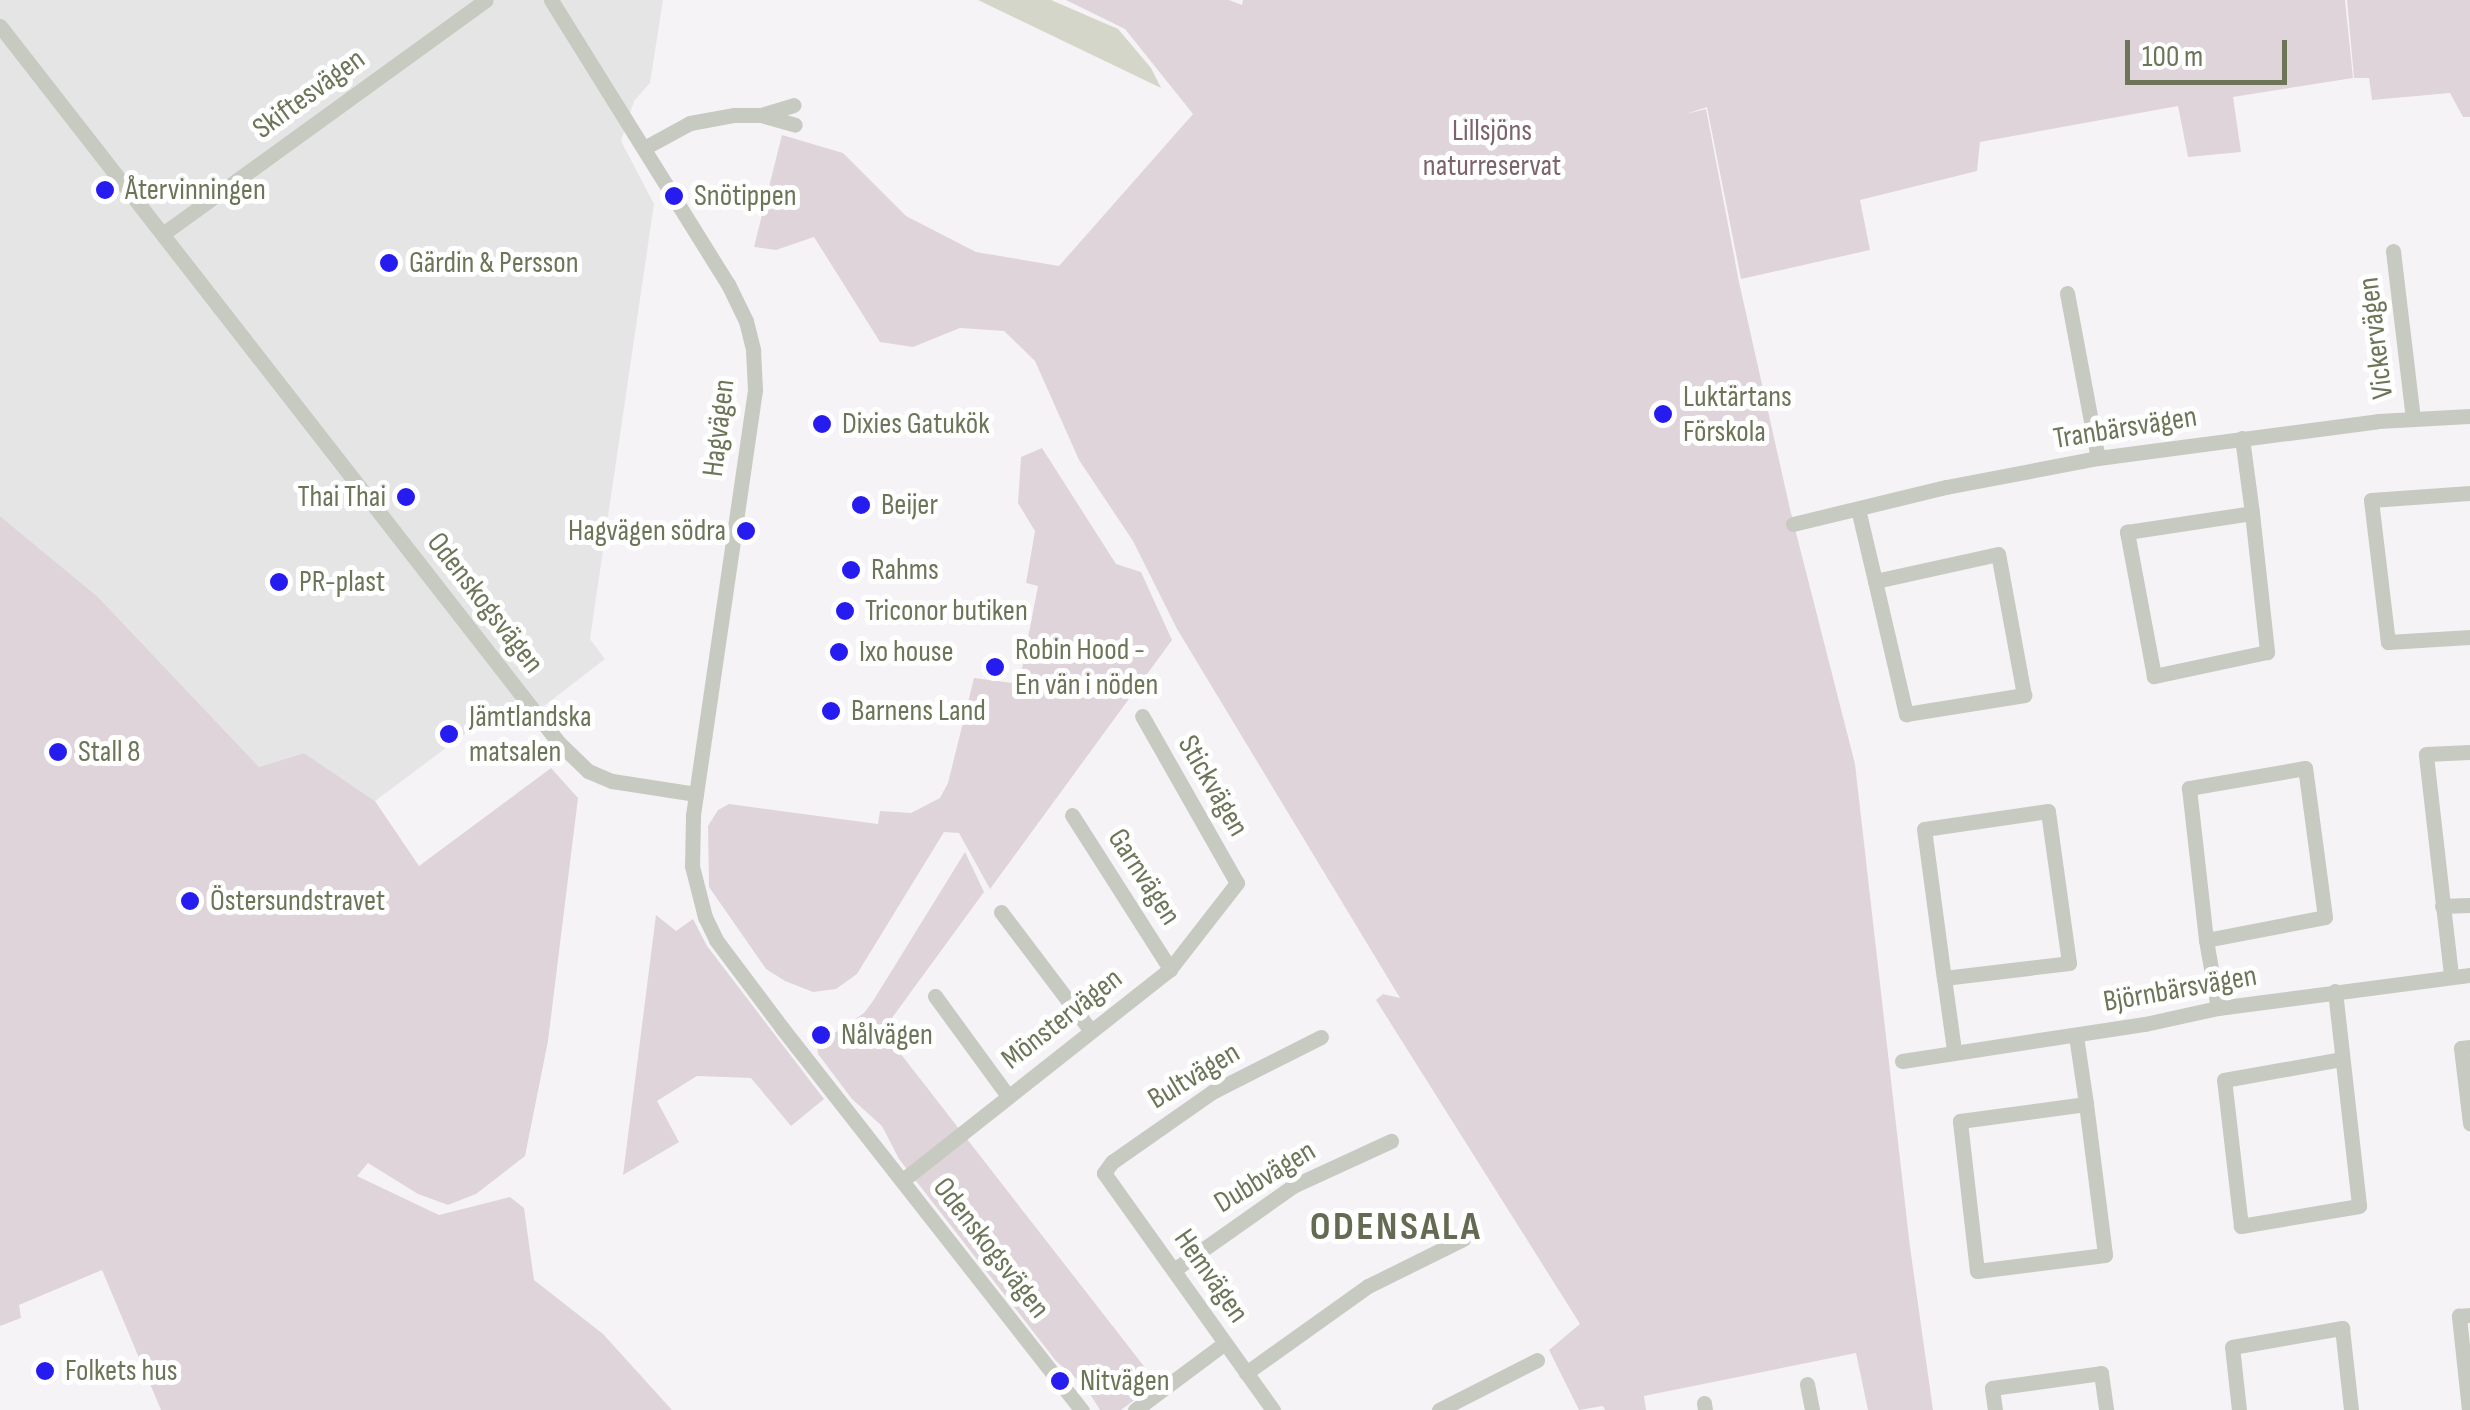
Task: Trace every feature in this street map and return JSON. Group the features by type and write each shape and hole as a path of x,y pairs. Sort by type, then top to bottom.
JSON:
{"street":[{"name":"Skiftesvägen","path":"164,233 486,0"},
{"name":"Hagvägen","path":"551,0 728,284 746,321 753,350 755,390 696,794"},
{"name":"Odenskogsvägen","path":"0,26 572,757 612,781 696,794 692,866 696,893 716,940 1082,1410"},
{"path":"644,148 690,124 761,115 793,106"},
{"path":"761,115 795,124"},
{"name":"Vickervägen","path":"2393,251 2413,419"},
{"path":"2068,292 2098,458"},
{"name":"Tranbärsvägen","path":"1793,524 2098,458 2242,438 2470,416"},
{"path":"2242,438 2252,513 2268,652 2154,676 2127,532 2252,513"},
{"path":"2470,493 2371,500 2388,642 2470,638"},
{"path":"1858,508 1875,581 1906,714 2024,695 1998,554 1875,581"},
{"name":"Stickvägen","path":"1142,716 1237,883"},
{"path":"2451,975 2426,754 2470,752"},
{"path":"2206,940 2325,917 2305,768 2188,788 2206,940 2218,1008"},
{"path":"1944,978 2069,964 2048,811 1924,829 1944,978 1954,1050"},
{"name":"Garnvägen","path":"1072,816 1170,968"},
{"name":"Mönstervägen","path":"903,1180 1170,968 1237,883"},
{"path":"2442,906 2470,905"},
{"path":"1001,912 1091,1030"},
{"name":"Björnbärsvägen","path":"1902,1062 1954,1050 2076,1036 2218,1008 2470,975"},
{"path":"2335,991 2360,1206 2241,1226 2224,1080 2342,1059"},
{"path":"935,996 1008,1096"},
{"path":"2076,1036 2086,1104 2105,1256 1977,1270 1960,1121 2086,1104"},
{"name":"Bultvägen","path":"1104,1173 1112,1162 1212,1092 1321,1037"},
{"path":"2470,1047 2461,1048 2470,1123"},
{"name":"Dubbvägen","path":"1174,1270 1294,1186 1391,1140"},
{"name":"Hemvägen","path":"1104,1173 1273,1410"},
{"path":"1246,1373 1368,1286 1463,1239"},
{"path":"2469,1410 2459,1316 2470,1315"},
{"path":"2240,1410 2232,1347 2342,1328 2351,1410"},
{"path":"1135,1410 1225,1343"},
{"path":"1439,1410 1536,1360"},
{"path":"1994,1410 1992,1388 2101,1373 2106,1410"},
{"path":"1807,1384 1812,1410"}],"shaded area":[{"path":"0,0 663,0 650,83 634,101 621,141 654,204 590,639 605,659 518,726 502,706 375,801 304,753 259,767 98,597 0,516"},
{"path":"978,0 1051,0 1118,29 1151,68 1161,88"}],"green space":[{"name":"Lillsjöns naturreservat","path":"1066,0 1229,0 1242,5 1243,0 2345,0 2353,78 2233,97 2241,152 2188,157 2178,106 1980,142 1977,171 1860,200 1870,250 1741,279 1707,107 1686,114 1706,109 1739,282 1790,509 1855,764 1910,1247 1933,1410 1868,1410 1856,1353 1644,1396 1646,1410 1605,1410 1603,1406 1579,1410 1549,1350 1580,1324 1376,1000 1383,994 1400,998 1177,629 1133,541 1079,460 1035,361 1004,331 960,328 913,347 880,342 814,237 776,250 754,247 782,135 843,153 906,216 976,252 1059,266 1193,114 1125,29"},
{"path":"2347,0 2470,0 2470,117 2463,117 2450,93 2372,100 2369,78 2354,78"},
{"path":"1042,448 1116,564 1141,572 1172,640 990,889 959,833 944,832 857,974 836,989 813,992 785,981 766,969 709,887 708,826 718,810 729,804 878,824 880,811 911,813 940,798 948,783 974,678 1019,684 1038,586 1026,583 1035,531 1018,503 1021,457"},
{"path":"0,516 98,597 259,767 304,753 375,801 419,866 551,768 578,798 548,1041 525,1156 476,1194 448,1205 418,1194 368,1163 357,1176 439,1215 510,1197 524,1208 534,1280 603,1334 672,1410 161,1410 102,1270 19,1305 21,1318 0,1326"},
{"path":"965,852 984,892 889,1022 892,1026 886,1035 1157,1383 1121,1410 1100,1410 1085,1386 1056,1361 899,1159 882,1126 852,1099 818,1054 817,1045 864,1013 873,1001"},
{"path":"656,915 676,931 693,919 707,946 824,1099 791,1126 751,1078 697,1076 657,1101 679,1142 623,1175"}],"place":[{"name":"Återvinningen","path":"105,190"},
{"name":"Snötippen","path":"674,196"},
{"name":"Gärdin & Persson","path":"389,263"},
{"name":"Luktärtans Förskola","path":"1663,414"},
{"name":"Dixies Gatukök","path":"822,424"},
{"name":"Thai Thai","path":"406,497"},
{"name":"Beijer","path":"861,505"},
{"name":"Hagvägen södra","path":"746,531"},
{"name":"Rahms","path":"851,570"},
{"name":"PR-plast","path":"279,582"},
{"name":"Triconor butiken","path":"845,611"},
{"name":"Ixo house","path":"839,652"},
{"name":"Robin Hood - En vän i nöden","path":"995,667"},
{"name":"Barnens Land","path":"831,711"},
{"name":"Jämtlandska matsalen","path":"449,734"},
{"name":"Stall 8","path":"58,752"},
{"name":"Östersundstravet","path":"190,901"},
{"name":"Nålvägen","path":"821,1035"},
{"name":"Folkets hus","path":"45,1371"},
{"name":"Nitvägen","path":"1060,1381"}],"district":[{"name":"ODENSALA","path":"1396,1227"}]}
